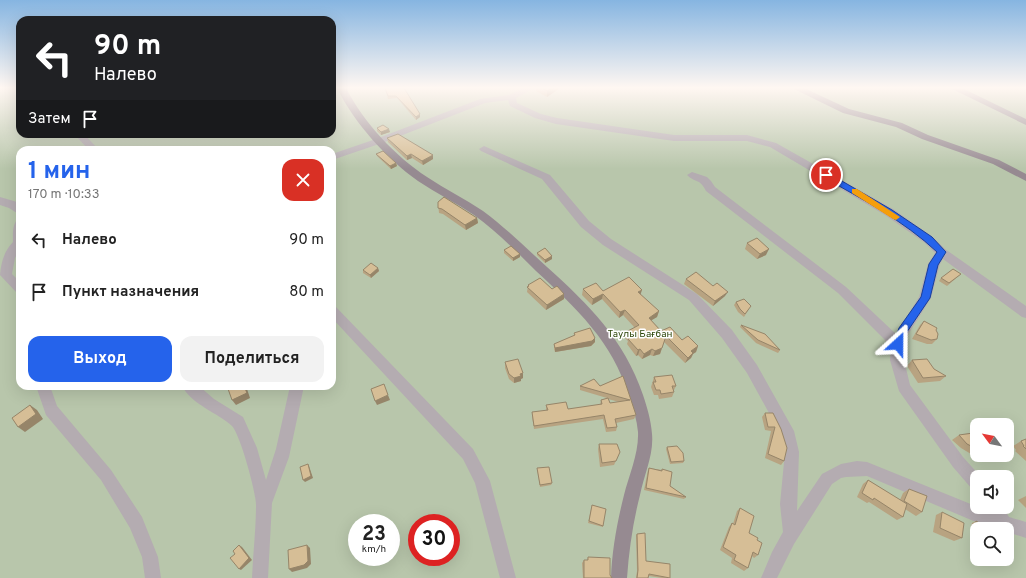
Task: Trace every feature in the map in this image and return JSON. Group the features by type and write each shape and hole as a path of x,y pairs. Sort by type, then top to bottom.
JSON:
{"street":[{"path":"358,115 379,141 414,173 501,230 549,275 589,314 607,335 631,377 646,434 645,446 626,518 620,558 619,578"},
{"path":"336,156 447,115"},
{"path":"536,115 582,126 674,138 747,138 773,145 889,212 929,240 941,252 1026,313"},
{"path":"858,115 899,125 925,137 996,162 1026,178"},
{"path":"1011,115 1026,122"},
{"path":"83,138 90,146"},
{"path":"484,149 546,177 585,224 607,242 693,297 728,334 752,369 787,431 792,452 788,504 791,535"},
{"path":"692,175 706,181 710,189 842,290 898,344"},
{"path":"0,201 13,204 16,207"},
{"path":"16,246 14,247 7,262 6,275 16,285"},
{"path":"941,252 934,264 926,298 903,331 898,344 897,360 904,387 958,462 970,476"},
{"path":"336,314 468,454 482,481 508,578"},
{"path":"44,390 51,410 106,475 136,523 150,557 153,578"},
{"path":"194,390 209,403 238,422 250,448 264,503 260,578"},
{"path":"264,503 275,479 285,442 290,410 296,390"},
{"path":"769,578 773,567 791,535 827,479 841,471 855,467 867,469 969,511 1001,522"},
{"path":"1014,526 1026,530"}],"green space":[{"name":"Таулы Бағбан","path":"0,115 16,115 16,138 336,138 336,115 1026,115 1026,578 0,578"}],"building":[{"path":"383,125 389,129 381,132 377,128"},
{"path":"398,134 433,155 422,161 411,154 407,156 387,138"},
{"path":"383,151 396,163 390,166 376,154"},
{"path":"444,197 477,218 465,225 442,209 438,208 438,202"},
{"path":"757,238 769,249 760,254 747,243"},
{"path":"511,246 520,254 513,258 504,250"},
{"path":"545,248 552,256 545,260 537,253"},
{"path":"371,263 378,268 370,275 363,270"},
{"path":"953,269 961,274 949,283 941,278"},
{"path":"696,272 713,286 717,283 728,292 715,301 686,279"},
{"path":"629,277 642,290 638,292 659,311 649,318 661,331 670,327 682,340 688,336 698,346 691,351 693,353 688,358 666,336 662,348 655,351 652,349 644,354 628,339 631,337 626,332 639,325 625,310 620,312 603,294 593,299 583,289 596,283 603,291"},
{"path":"540,278 552,289 557,286 564,294 547,305 527,287"},
{"path":"744,299 751,306 745,314 736,302"},
{"path":"924,321 937,328 937,339 931,340 916,334"},
{"path":"741,325 765,334 780,350 758,340"},
{"path":"590,328 595,338 592,341 555,348 554,344 575,335 574,333"},
{"path":"518,359 523,373 520,374 521,376 514,378 509,374 505,362"},
{"path":"927,359 934,369 946,376 923,378 912,360"},
{"path":"672,375 676,386 672,386 674,392 661,394 660,390 656,390 653,382 656,382 654,377"},
{"path":"623,376 636,415 615,419 617,427 607,428 604,415 534,426 532,412 548,410 546,405 566,402 568,409 602,404 601,400 608,398 610,403 630,400 580,386 594,379 600,386"},
{"path":"384,384 388,395 375,401 371,389"},
{"path":"228,390 246,390 247,393 232,400"},
{"path":"30,405 36,414 18,427 12,418"},
{"path":"765,413 773,413 781,429 787,448 784,461 768,454 775,427 768,427"},
{"path":"970,433 970,446 967,444 959,435"},
{"path":"1026,439 1026,449 1021,441"},
{"path":"599,444 617,444 620,452 616,461 602,463"},
{"path":"677,446 683,453 684,461 671,462 667,447"},
{"path":"308,464 311,476 303,480 300,467"},
{"path":"549,467 552,483 540,485 537,468"},
{"path":"649,468 662,471 662,469 672,472 670,486 686,497 646,488"},
{"path":"868,480 907,504 903,517 874,498 873,500 862,493"},
{"path":"909,489 927,496 922,512 904,501"},
{"path":"592,505 606,509 603,526 589,521"},
{"path":"740,508 754,516 749,533 758,538 757,540 762,543 758,555 753,552 748,568 734,560 736,555 723,547 732,523 735,525"},
{"path":"942,512 964,523 962,538 940,528"},
{"path":"645,533 646,561 670,564 670,578 649,574 648,578 637,578 637,534"},
{"path":"239,545 249,558 239,569 230,558 235,554 233,551"},
{"path":"307,545 308,561 304,565 289,569 288,550"},
{"path":"588,557 610,558 610,575 612,578 584,578 584,560 588,560"}],"slow traffic":[{"path":"855,191 896,217"}],"route":[{"path":"826,175 889,212 929,240 941,252 934,264 926,298 903,331 898,344"}]}
